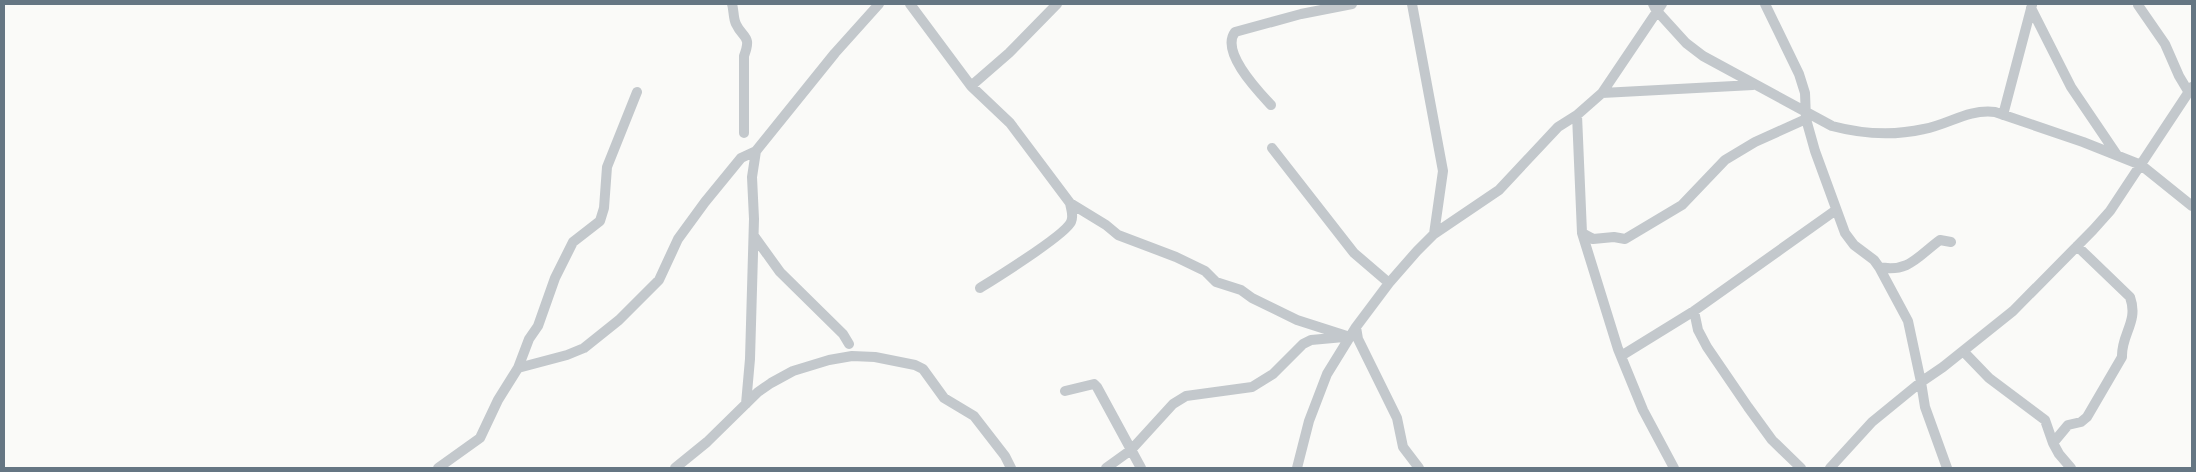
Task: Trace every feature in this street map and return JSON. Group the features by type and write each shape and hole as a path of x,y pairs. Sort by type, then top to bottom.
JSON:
{"street":[{"path":"732,4 735,23 746,36 748,45 744,56 744,133"},
{"path":"518,368 567,355 584,348 632,308 660,280 678,240 700,209 741,158 756,151 834,53 878,4"},
{"path":"910,4 971,86 1010,124 1070,203 1106,225 1118,235 1176,257 1205,271 1216,282 1241,290 1252,298 1297,320 1350,337"},
{"path":"971,86 1009,53 1057,4"},
{"path":"1271,105 1254,86 1232,52 1231,42 1235,32 1301,14 1352,4"},
{"path":"1412,4 1443,171 1434,234"},
{"path":"1765,4 1799,74 1805,92 1806,116 1845,233 1854,245 1874,260 1908,321 1925,407 1947,468"},
{"path":"1830,468 1872,422 2013,311 2110,211 2141,166 2190,89 2179,76 2166,44 2138,5"},
{"path":"1297,468 1309,421 1327,374 1356,327 1389,283 1416,251 1434,234 1499,190 1558,127 1577,115 1602,92 1657,6 1686,43 1720,67 1806,116 1832,126 1848,130 1885,134 1924,129 1975,112 1995,112 2117,155 2141,166 2192,206"},
{"path":"2003,115 2031,6"},
{"path":"2031,6 2071,86 2117,155"},
{"path":"1602,92 1754,85"},
{"path":"438,468 480,438 498,400 518,368 529,339 538,326 555,278 573,242 600,221 604,208 607,167 637,92"},
{"path":"1577,115 1582,234 1621,356 1643,410 1674,468"},
{"path":"1582,234 1593,239 1625,238 1682,205 1725,160 1806,116"},
{"path":"1272,148 1354,252 1389,283"},
{"path":"746,404 750,359 754,236 752,176 756,151"},
{"path":"980,288 1054,237 1071,222 1070,203"},
{"path":"1621,356 1694,311 1836,210"},
{"path":"754,236 780,272 843,334 848,344"},
{"path":"1879,267 1900,269 1940,240 1951,242"},
{"path":"2053,442 2068,425 2081,422 2086,417 2119,364 2122,350 2131,328 2133,313 2130,297 2077,246"},
{"path":"1694,311 1698,330 1707,347 1772,440 1801,468"},
{"path":"1356,327 1358,338 1397,418 1402,447 1419,468"},
{"path":"1106,468 1131,450 1173,404 1186,396 1252,387 1272,374 1303,344 1311,340 1350,337"},
{"path":"1963,351 1990,378 2045,420 2059,454 2071,468"},
{"path":"675,468 707,442 758,392 793,371 829,360 852,356 915,365 923,369 930,376 944,398 974,416 1006,456 1011,468"},
{"path":"1065,391 1094,384 1097,387 1141,468"}]}
